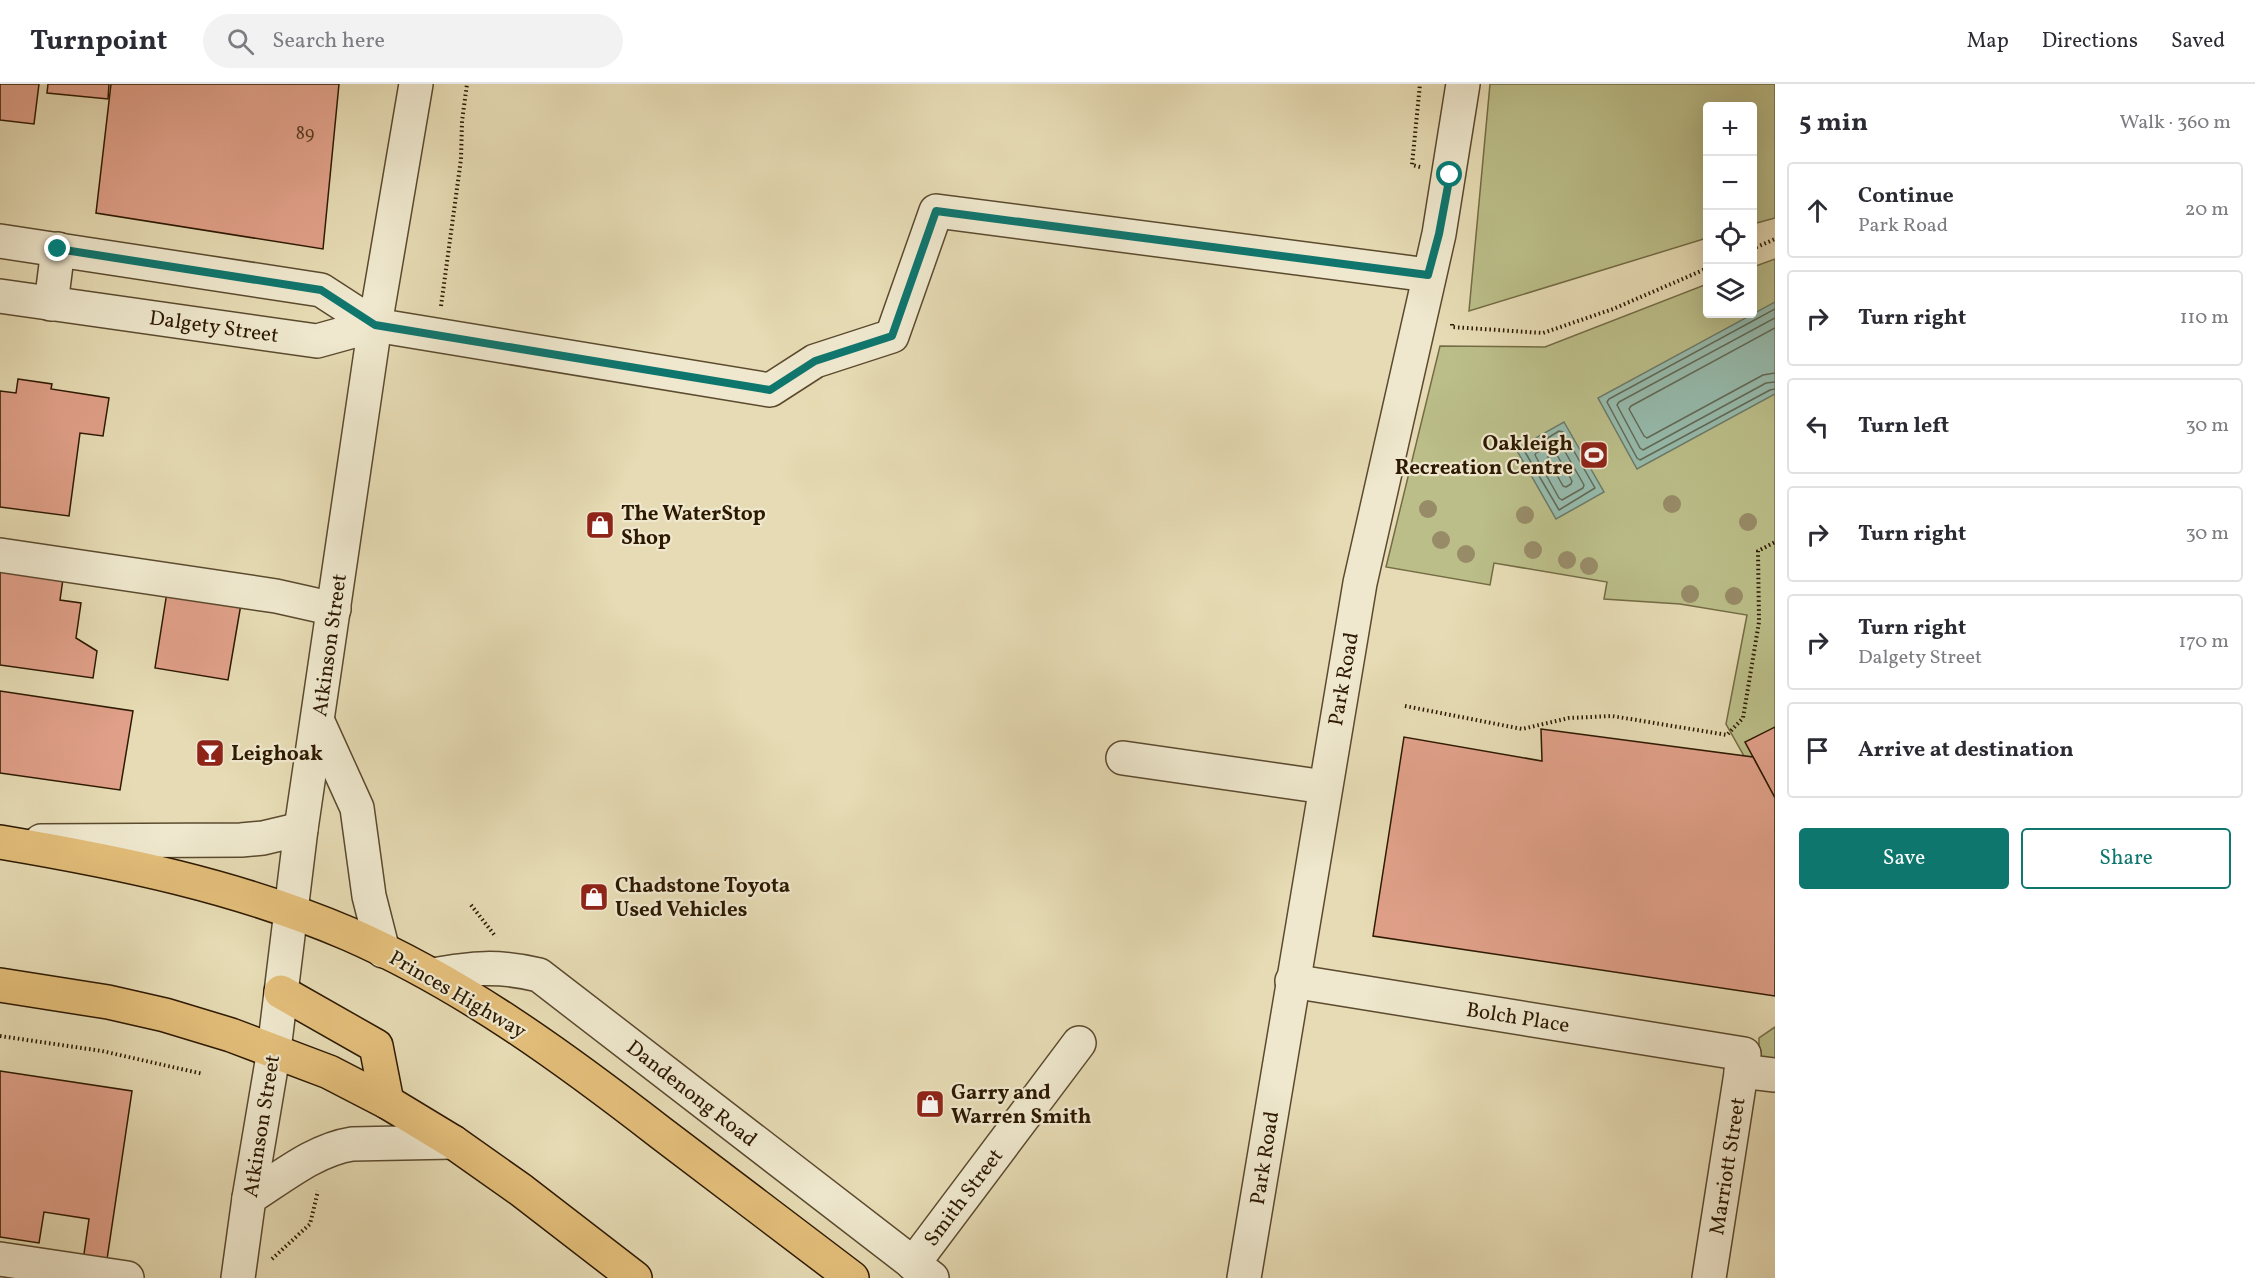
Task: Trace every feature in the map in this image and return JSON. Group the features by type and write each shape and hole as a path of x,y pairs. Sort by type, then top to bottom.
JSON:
{"highway":[{"name":"Princes Highway","path":"0,842 172,875 234,892 350,935 432,975 534,1038 582,1072 852,1278"},
{"path":"0,985 141,1008 214,1029 329,1072 387,1102 453,1142 521,1190 634,1278"},
{"path":"281,992 376,1046 387,1102"}],"street":[{"name":"Atkinson Street","path":"238,1278 274,1050 301,829 375,325 416,84"},
{"name":"Park Road","path":"1245,1278 1292,981 1360,583 1439,234 1463,84"},
{"name":"Dalgety Street","path":"0,241 321,290 375,325 770,390 815,361 892,336 936,211 1428,275"},
{"path":"51,304 58,249"},
{"name":"Dalgety Street","path":"0,296 317,341 375,325"},
{"path":"0,555 276,596 334,609"},
{"path":"318,722 357,808 369,896 383,951"},
{"path":"1123,758 1325,787"},
{"path":"0,842 242,840 263,838 301,829"},
{"name":"Dandenong Road","path":"432,975 475,967 515,970 539,975 922,1271"},
{"name":"Bolch Place","path":"1292,981 1743,1063 1775,1075"},
{"name":"Smith Street","path":"922,1271 1078,1043"},
{"name":"Marriott Street","path":"1709,1278 1743,1063"},
{"path":"249,1198 310,1159 338,1146 453,1142"},
{"path":"0,1259 127,1278"}],"path":[{"path":"441,312 461,159 462,121 468,84"},
{"path":"1412,165 1420,84"},
{"path":"1757,247 1775,239"},
{"path":"1452,327 1543,333 1614,309 1703,270"},
{"path":"1405,706 1522,729 1569,718 1612,716 1727,735 1743,718 1759,622 1758,551 1775,542"},
{"path":"0,1036 102,1051 203,1074"},
{"path":"271,1269 273,1259 310,1224"}],"green space":[{"path":"1490,84 1775,84 1775,218 1757,223 1757,102 1703,102 1703,239 1469,311"},
{"name":"Oakleigh Recreation Centre","path":"1775,259 1775,811 1726,724 1747,615 1680,604 1604,599 1607,582 1494,563 1490,585 1386,567 1440,346 1545,347 1703,286 1703,318 1757,318 1757,266"},
{"path":"1775,1027 1775,1063 1759,1061 1759,1038"}],"water":[{"path":"1775,302 1775,394 1637,469 1598,398 1746,318 1757,318 1757,312"},
{"path":"1564,422 1604,492 1556,519 1516,449"}],"building":[{"path":"0,84 39,84 34,124 0,120"},
{"path":"48,84 109,84 108,99 47,93"},
{"path":"111,84 339,84 323,249 96,213"},
{"path":"18,379 52,384 51,389 109,398 103,436 80,433 69,516 0,507 0,391 16,393"},
{"path":"0,563 64,572 60,600 81,603 76,638 97,651 93,678 0,665"},
{"path":"167,592 241,604 228,680 155,668"},
{"path":"0,691 133,711 120,790 0,773"},
{"path":"1775,727 1775,798 1745,742"},
{"path":"1541,729 1753,757 1775,798 1775,996 1373,936 1404,737 1542,761"},
{"path":"0,1071 132,1091 106,1266 83,1261 89,1219 44,1212 39,1243 0,1237"}],"place":[{"name":"Oakleigh Recreation Centre","path":"1594,455"},
{"name":"The WaterStop Shop","path":"600,525"},
{"name":"Leighoak","path":"210,753"},
{"name":"Chadstone Toyota Used Vehicles","path":"594,897"},
{"name":"Garry and Warren Smith","path":"930,1104"}],"route":[{"path":"58,249 321,290 375,325 770,390 815,361 892,336 936,211 1428,275 1439,234 1450,175"}]}
